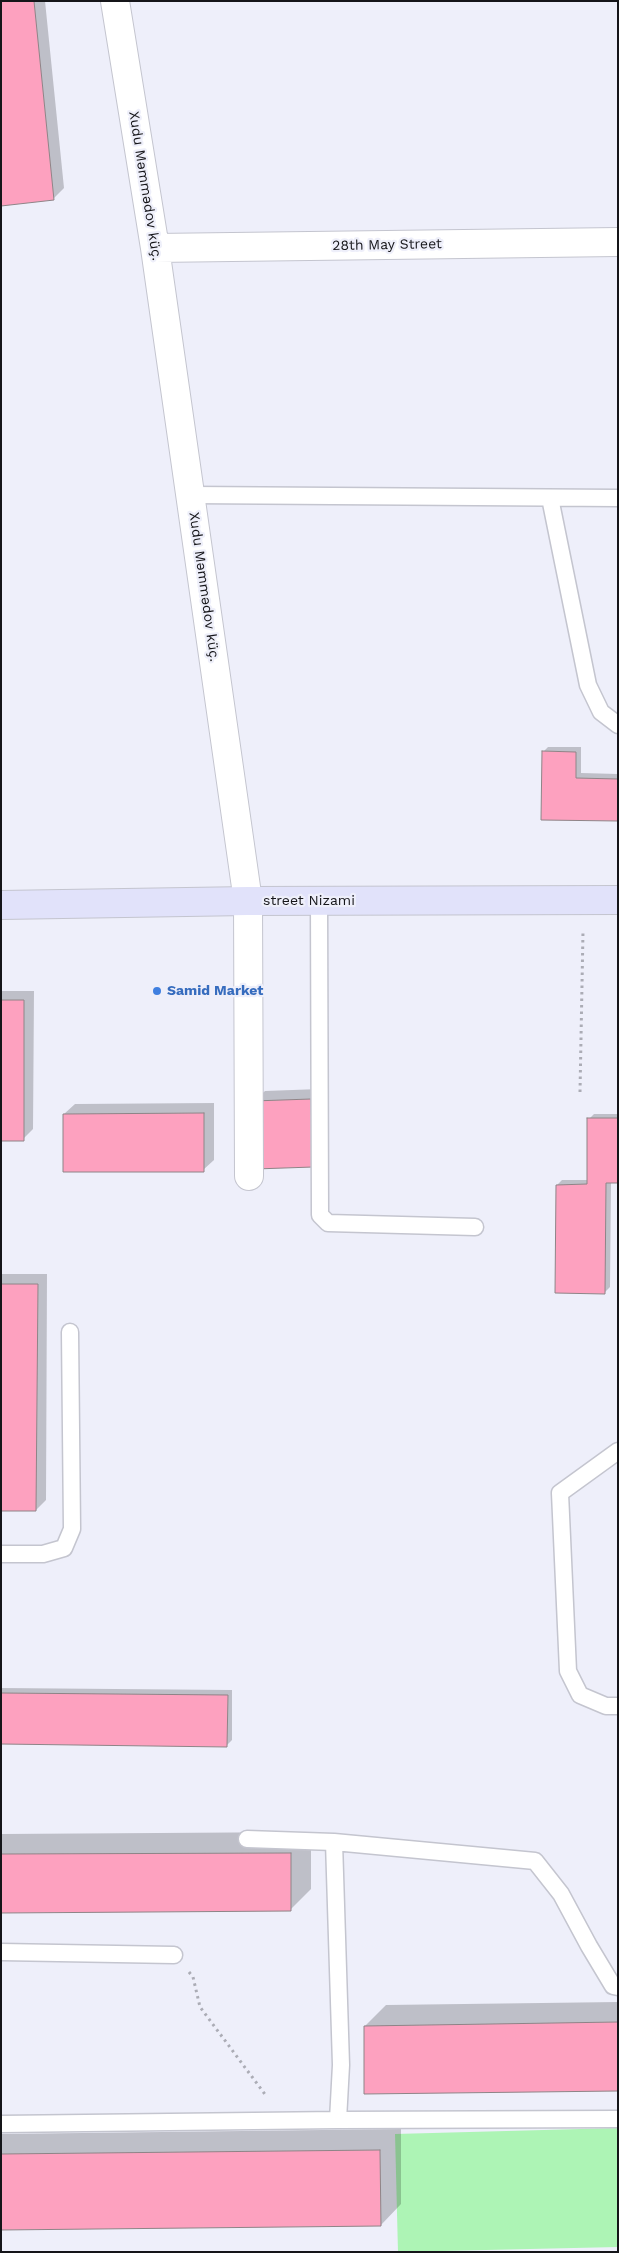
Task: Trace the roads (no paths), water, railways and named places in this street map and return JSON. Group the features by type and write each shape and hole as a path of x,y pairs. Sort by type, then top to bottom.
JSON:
{"main road":[{"name":"street Nizami","path":"1,905 319,900 618,900"}],"street":[{"name":"Xudu Məmmədov küç.","path":"115,1 155,248 248,901 250,1176"},
{"name":"28th May Street","path":"155,248 618,242"}],"lane":[{"path":"190,495 618,498"},
{"path":"550,498 588,685 601,712 618,725"},
{"path":"319,900 320,1215 328,1223 475,1227"},
{"path":"1,1554 43,1554 64,1548 72,1529 70,1332"},
{"path":"618,1450 560,1493 568,1671 580,1695 606,1706 618,1706"},
{"path":"247,1839 334,1842 535,1861 561,1894 613,1986 618,1987"},
{"path":"334,1842 342,2065 338,2120"},
{"path":"1,1952 174,1955"},
{"path":"1,2124 283,2120 618,2119"}],"place":[{"name":"Samid Market","path":"157,991"}]}
